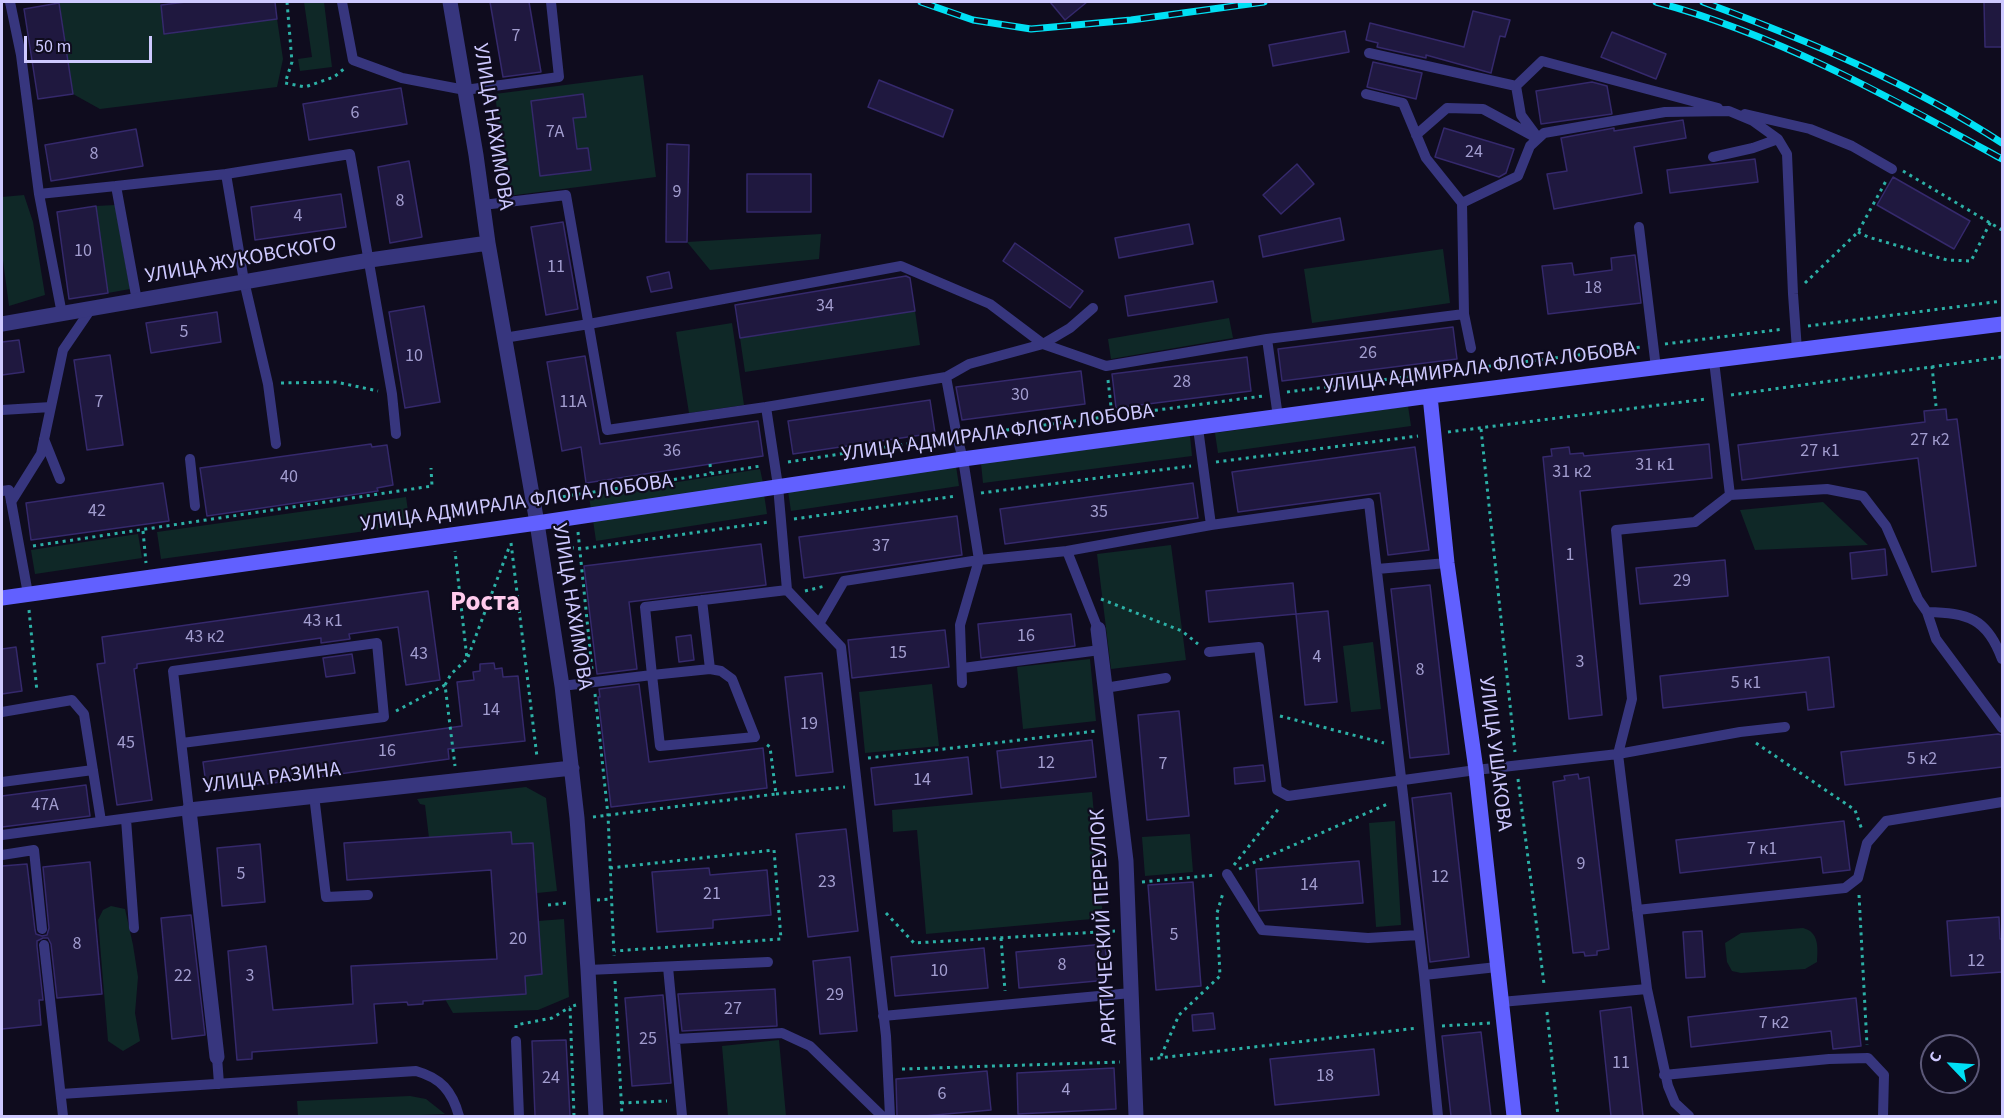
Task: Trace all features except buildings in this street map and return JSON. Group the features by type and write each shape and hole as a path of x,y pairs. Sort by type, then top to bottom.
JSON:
{"street":[{"name":"УЛИЦА НАХИМОВА","path":"450,2 562,686 577,818 596,1116"},
{"name":"УЛИЦА ЖУКОВСКОГО","path":"2,324 370,260 488,243"},
{"name":"УЛИЦА АДМИРАЛА ФЛОТА ЛОБОВА","path":"2,598 537,523 963,459 1430,396 2002,324"},
{"name":"УЛИЦА УШАКОВА","path":"1430,396 1447,563 1476,770 1514,1116"},
{"name":"АРКТИЧЕСКИЙ ПЕРЕУЛОК","path":"1098,629 1126,861 1136,1116"},
{"name":"УЛИЦА РАЗИНА","path":"217,1057 189,810 572,768"}],"lane":[{"path":"10,2 21,55 39,195 62,314"},
{"path":"342,2 353,60 402,78 465,90 559,77 551,2"},
{"path":"1369,53 1516,86"},
{"path":"1516,86 1542,61 1729,111 1810,129 1852,146 1892,169"},
{"path":"1516,86 1521,115 1538,138"},
{"path":"1366,94 1403,103 1426,158 1462,203 1464,314 1471,348"},
{"path":"1416,135 1447,108 1483,109 1538,138"},
{"path":"1462,203 1518,176 1530,146 1544,133 1665,112 1729,111 1753,121 1778,139 1787,154 1797,350"},
{"path":"1713,157 1778,139"},
{"path":"39,195 226,174 351,154 392,394 396,434"},
{"path":"226,174 244,281 268,384 276,444"},
{"path":"116,186 137,301"},
{"path":"483,205 566,195 607,430 766,407 946,377 969,364 1043,344 1070,328 1093,308"},
{"path":"1639,227 1656,368"},
{"path":"504,338 901,266 990,304 1043,344 1106,366 1267,339 1464,314"},
{"path":"11,502 40,454 63,350 91,309"},
{"path":"1267,339 1278,417"},
{"path":"1714,361 1730,495"},
{"path":"946,377 963,459 979,560 960,625 962,683"},
{"path":"2,410 51,407"},
{"path":"766,407 778,486 789,592 841,646 883,1016 890,1116"},
{"path":"1198,428 1211,525"},
{"path":"44,438 60,479"},
{"path":"190,459 195,506"},
{"path":"1689,1116 1675,1103 1665,1075 1647,989 1637,910 1618,754 1632,699 1616,530 1695,522 1730,495 1827,489 1863,496 1887,526 1918,599 1927,612 1936,639 2002,728"},
{"path":"2,491 9,490 28,594"},
{"path":"819,624 844,580 979,560 1066,551 1211,525 1369,503 1424,975 1438,1116"},
{"path":"1066,551 1098,629"},
{"path":"1377,569 1447,563"},
{"path":"562,686 593,681 652,675 710,669 721,671 732,678 755,737 660,746 652,675 645,607 789,592"},
{"path":"702,600 710,669"},
{"path":"1927,612 1947,613 1976,619 1996,643 2002,659"},
{"path":"2,834 189,810 173,671 377,643 384,717 182,743"},
{"path":"1209,652 1260,647 1277,790 1288,796 1401,779 1618,754 1740,732 1785,727"},
{"path":"963,668 1100,650"},
{"path":"1105,688 1166,678"},
{"path":"2,712 72,700 84,714 101,821"},
{"path":"2,782 93,770"},
{"path":"314,795 326,897 368,895"},
{"path":"1637,910 1845,888 1857,878 1867,843 1886,821 2002,802"},
{"path":"126,819 134,928"},
{"path":"2,855 34,850 42,929"},
{"path":"1227,874 1262,930 1368,938 1419,935"},
{"path":"44,945 63,1116"},
{"path":"588,970 768,962"},
{"path":"668,967 682,1116"},
{"path":"1424,975 1497,967"},
{"path":"1501,1002 1647,989"},
{"path":"883,1016 1131,993"},
{"path":"676,1039 782,1033 810,1046 882,1116"},
{"path":"516,1041 519,1116"},
{"path":"217,1057 219,1084"},
{"path":"1665,1075 1829,1059 1868,1058 1884,1075 1883,1116"},
{"path":"61,1094 416,1071 431,1075 442,1083 449,1092 459,1116"}],"path":[{"path":"287,2 292,62 285,83 305,87 334,77 353,60"},
{"path":"1793,294 1858,232 1892,169 1902,170 1991,221 2002,230"},
{"path":"1858,232 1947,260 1971,261 1991,221"},
{"path":"1471,348 1476,391"},
{"path":"1226,461 1481,429 2002,357"},
{"name":"УЛИЦА АДМИРАЛА ФЛОТА ЛОБОВА","path":"1106,366 1112,415"},
{"path":"1932,366 1936,406"},
{"path":"268,384 336,381 392,394"},
{"path":"1481,429 1516,766 1546,999 1558,1116"},
{"path":"710,464 711,473"},
{"path":"540,541 580,549 1202,464"},
{"path":"21,548 432,486 431,468"},
{"path":"626,477 627,486"},
{"path":"576,517 608,815"},
{"path":"508,527 539,770"},
{"path":"384,717 445,685 451,674 467,659 511,544"},
{"path":"455,551 467,659"},
{"path":"789,592 844,580"},
{"path":"1082,588 1102,600 1182,631 1209,652"},
{"path":"29,610 39,706"},
{"path":"445,685 457,780"},
{"path":"1267,713 1397,746"},
{"path":"854,759 1110,730"},
{"path":"1740,732 1855,810 1867,843"},
{"path":"755,737 770,747 776,794"},
{"path":"577,818 857,786"},
{"path":"1161,1057 1179,1015 1220,976 1217,914 1227,874 1288,796"},
{"path":"1127,883 1227,874 1402,798"},
{"path":"610,868 774,850 781,939 614,951"},
{"path":"1857,878 1868,1058"},
{"path":"870,896 914,943 1129,930"},
{"path":"1001,938 1006,1005"},
{"path":"516,1041 516,1025 552,1018 570,1008"},
{"path":"887,1070 1133,1062 1429,1027 1503,1022"},
{"path":"621,1103 681,1100"}],"green space":[{"path":"59,2 160,2 165,34 277,19 283,59 277,87 100,109 73,94"},
{"path":"304,2 324,2 332,67 300,71 298,59 312,57"},
{"path":"643,75 656,177 508,196 495,94","holes":["583,95 585,117 573,118 577,149 588,148 591,170 540,176 531,101"]},
{"path":"24,195 33,222 45,295 9,306 2,253 2,197"},
{"path":"115,205 130,289 108,293 96,206"},
{"path":"821,234 819,259 710,270 687,242"},
{"path":"1443,249 1450,303 1312,323 1304,269"},
{"path":"915,311 920,345 745,372 740,338"},
{"path":"1229,318 1233,338 1111,359 1108,339"},
{"path":"732,323 744,405 689,413 676,332"},
{"path":"1408,406 1411,426 1218,453 1215,433"},
{"path":"1190,436 1192,456 983,483 981,463"},
{"path":"956,466 959,486 791,511 788,491"},
{"path":"760,469 763,483 591,510 589,496"},
{"path":"764,494 767,514 596,541 593,520"},
{"path":"406,497 410,525 161,559 157,532"},
{"path":"1823,502 1868,545 1755,550 1740,510"},
{"path":"138,534 142,558 35,574 31,550"},
{"path":"1171,545 1186,660 1111,669 1097,554"},
{"path":"1373,642 1381,709 1351,712 1343,646"},
{"path":"1090,659 1096,721 1023,729 1017,667"},
{"path":"932,684 939,746 865,753 859,692"},
{"path":"526,787 546,798 557,891 537,893 533,843 512,844 510,832 429,838 425,805 420,804 417,799"},
{"path":"1092,792 1103,918 926,934 917,830 893,832 892,810"},
{"path":"1395,821 1401,925 1376,927 1369,823"},
{"path":"1190,834 1193,872 1145,876 1142,837"},
{"path":"111,906 125,909 138,977 135,1013 140,1041 123,1051 108,1041 98,920 103,910"},
{"path":"564,919 569,997 538,1010 453,1013 445,999 525,976 542,974 538,921"},
{"path":"1803,928 1815,937 1817,951 1817,962 1805,969 1741,973 1732,971 1727,962 1725,943 1741,933"},
{"path":"779,1040 786,1116 728,1116 722,1046"},
{"path":"410,1096 426,1099 445,1114 298,1116 297,1101"}],"railway":[{"path":"921,2 973,20 1031,29 1131,20 1264,2"},
{"path":"1656,2 1702,16 1790,50 1876,91 2002,159"},
{"path":"1703,2 1857,64 1931,101 2002,143"}],"district":[{"name":"Роста","path":"485,604"}]}
